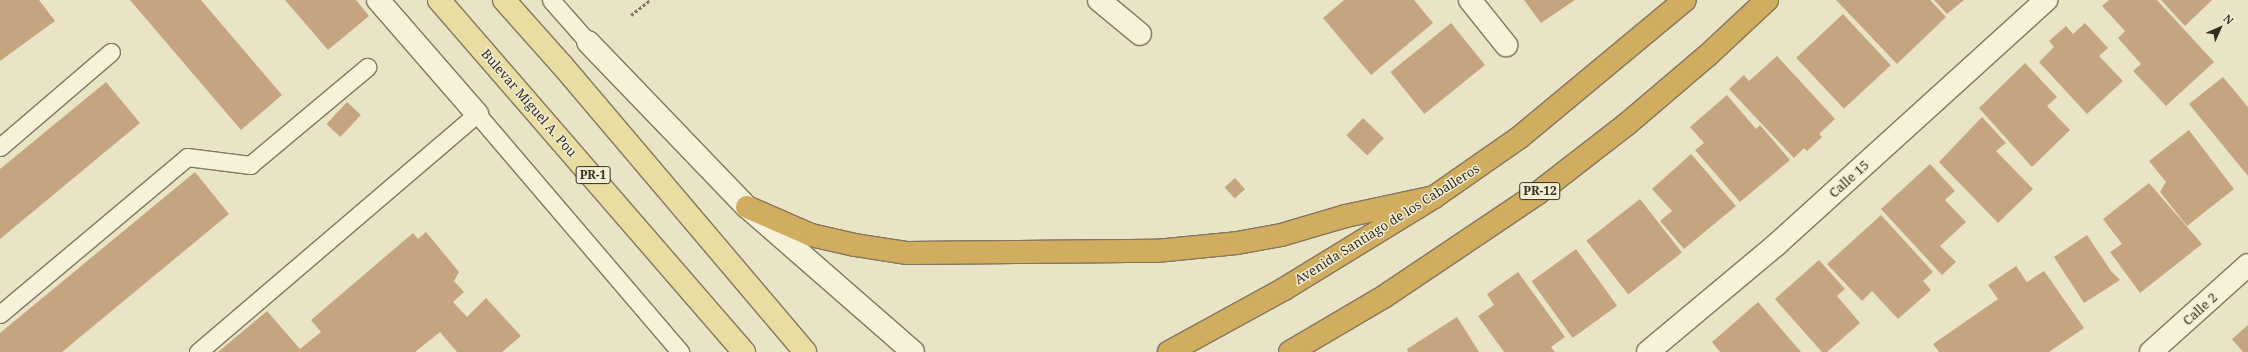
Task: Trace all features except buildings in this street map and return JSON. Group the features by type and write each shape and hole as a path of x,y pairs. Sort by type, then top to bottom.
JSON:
{"highway":[{"name":"Avenida Santiago de los Caballeros","path":"1169,352 1284,289 1434,198 1520,137 1685,0"},
{"name":"PR-12","path":"1290,352 1385,296 1538,193 1627,124 1707,56 1767,0"},
{"path":"747,207 811,235 855,245 907,253 1156,251 1237,243 1281,235 1346,216 1434,198"}],"main road":[{"name":"Bulevar Miguel A. Pou","path":"439,0 744,352"},
{"path":"504,0 562,65 805,352"}],"street":[{"path":"378,0 477,114"},
{"path":"1099,0 1140,34"},
{"path":"1470,0 1506,45"},
{"name":"Calle 15","path":"1648,352 1776,245 2046,0"},
{"path":"588,42 747,207 913,352"},
{"name":"Calle 2","path":"2151,352 2248,265"}],"lane":[{"path":"551,0 588,42"},
{"path":"0,147 111,52"},
{"path":"0,314 187,157 250,165 367,67"},
{"path":"198,352 477,114 680,352"}],"path":[{"path":"631,15 650,0"}]}
